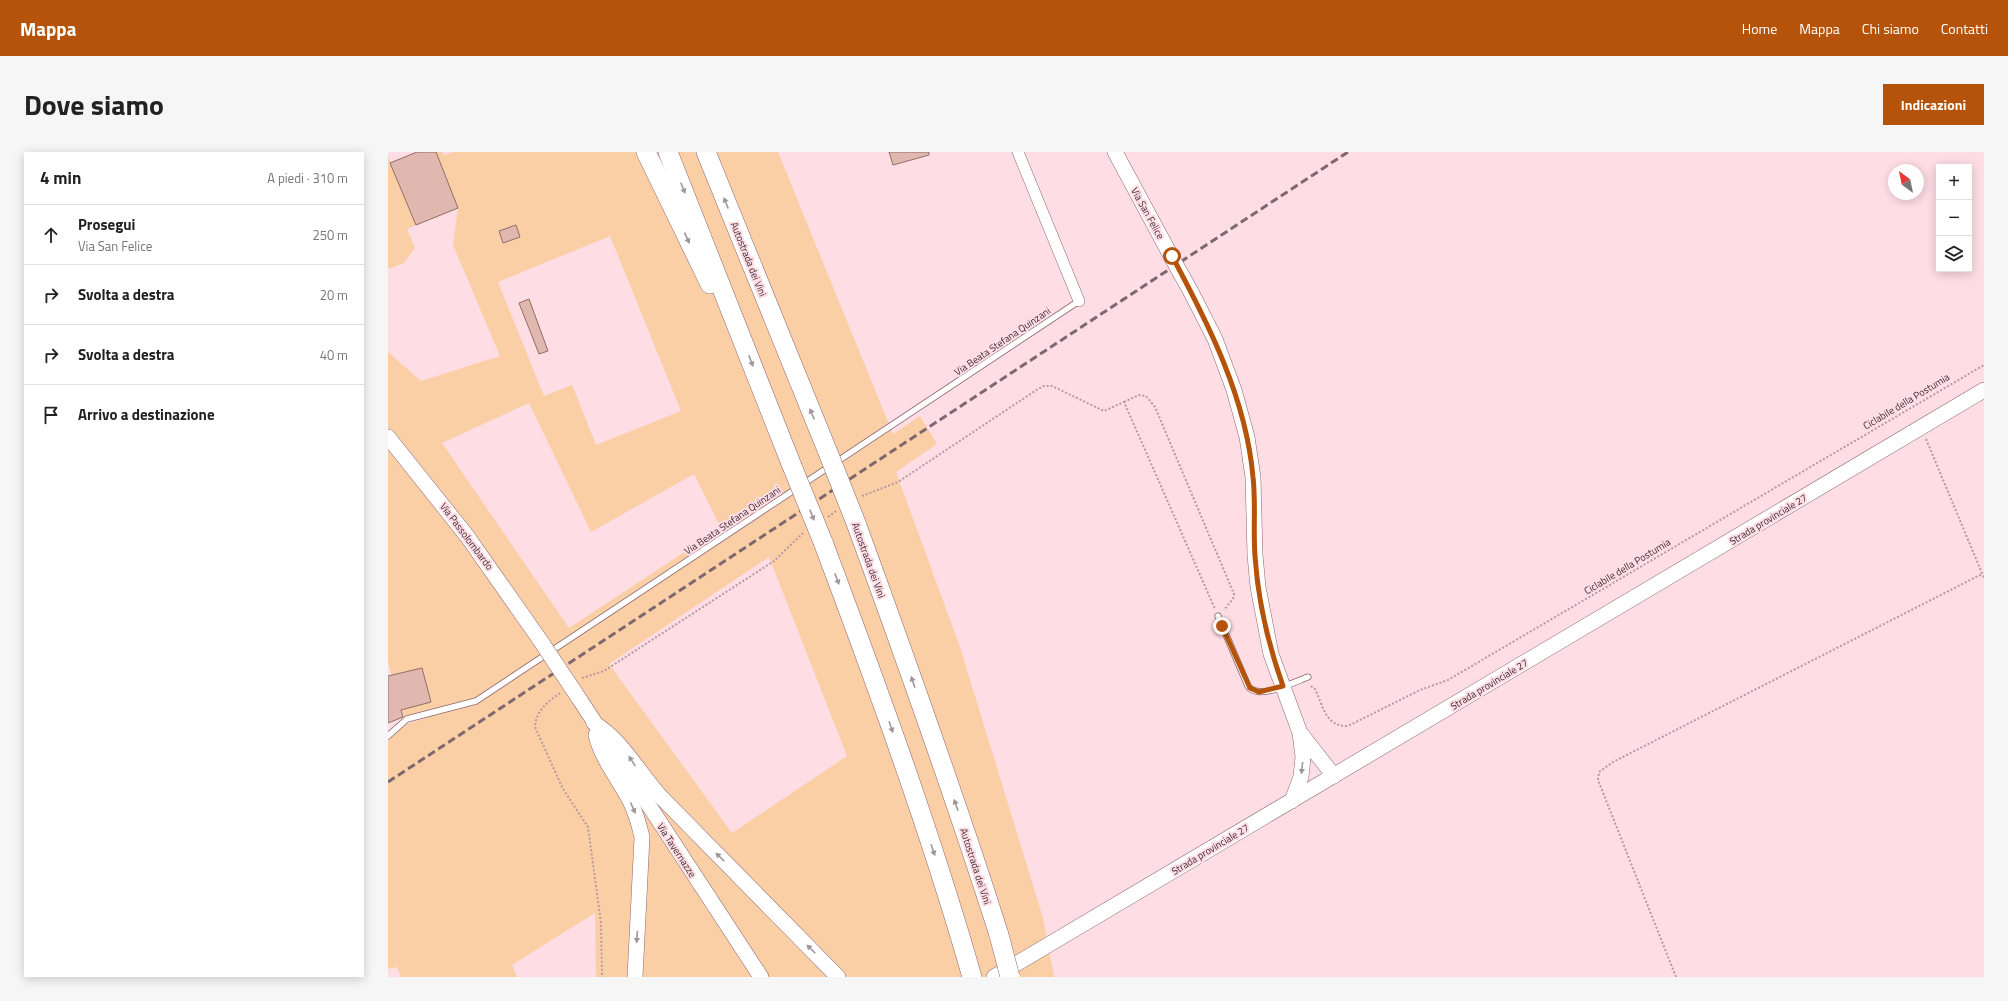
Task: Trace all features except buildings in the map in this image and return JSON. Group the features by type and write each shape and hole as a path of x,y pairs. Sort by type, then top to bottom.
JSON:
{"highway":[{"path":"646,152 704,276 741,335"},
{"path":"668,152 823,542 866,657 938,863 972,977"},
{"name":"Autostrada dei Vini","path":"706,152 856,523 902,648 977,866 999,935 1010,977"}],"street":[{"path":"1018,152 1079,301"},
{"name":"Via San Felice","path":"1115,152 1172,256 1215,339 1236,396 1247,437 1253,477 1255,555 1258,587 1271,654 1300,733"},
{"name":"Strada provinciale 27","path":"994,977 1984,390"},
{"name":"Via Passolombardo","path":"388,437 467,536 540,640 594,723"},
{"path":"594,723 599,747 604,759 631,802 638,818 642,837 635,977"},
{"path":"594,723 615,738 647,782 838,977"},
{"name":"Via Tavernazze","path":"594,723 761,977"},
{"path":"1300,733 1334,776"},
{"path":"1292,801 1302,771 1303,757 1300,733"}],"lane":[{"name":"Via Beata Stefana Quinzani","path":"388,736 407,719 476,701 1079,301"},
{"path":"1218,616 1250,688 1259,692 1283,686 1308,677"}],"path":[{"name":"Ciclabile della Postumia","path":"1309,686 1315,689 1327,717 1331,722 1340,726 1348,726 1394,702 1448,680 1984,365"},
{"path":"1124,402 1139,395 1146,396 1155,407 1234,594 1231,603 1218,616"},
{"path":"1921,427 1984,578"},
{"path":"1676,977 1598,780 1599,772 1627,755 1982,574"}],"shaded area":[{"path":"436,152 443,152 444,155 453,152 778,152 893,434 920,416 937,444 896,472 960,647 1043,918 1054,977 596,977 595,913 512,965 517,977 401,977 397,967 388,969 388,730 426,718 424,711 404,718 388,662 388,352 421,381 500,356 453,245 458,208","holes":["610,236 681,411 596,445 572,385 544,396 498,282","529,403 591,532 694,474 721,528 569,628 442,443","769,557 847,756 732,833 609,664"]},
{"path":"388,156 416,225 407,229 415,248 404,263 388,269"}],"railway":[{"path":"388,782 1348,152"}],"route":[{"path":"1172,256 1215,339 1241,413 1247,437 1253,477 1255,555 1258,587 1271,654 1283,686 1259,692 1250,688 1222,626"}]}
